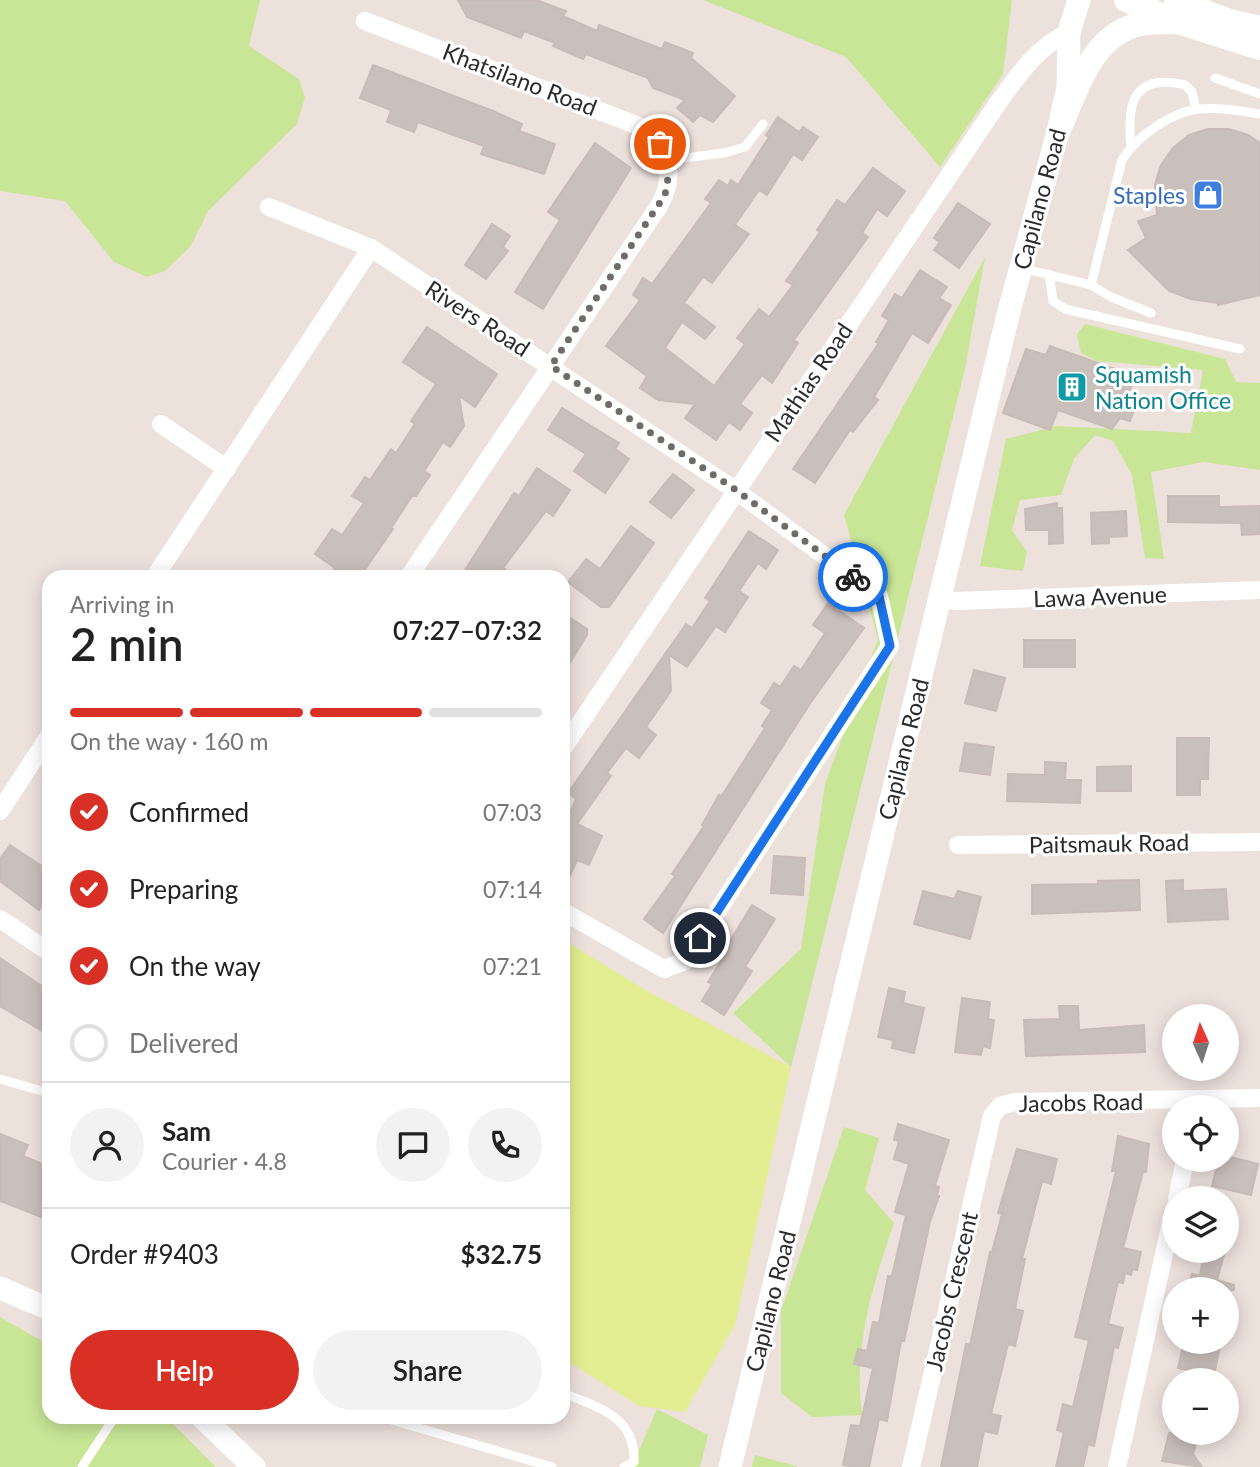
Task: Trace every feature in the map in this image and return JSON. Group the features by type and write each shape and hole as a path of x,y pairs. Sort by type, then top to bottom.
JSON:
{"main road":[{"path":"1126,0 1260,29"},
{"path":"1058,132 1088,64 1110,38 1132,26 1177,11 1260,48"}],"street":[{"name":"Capilano Road","path":"730,1467 1021,268 1058,132 1068,87 1069,32 1079,0"},
{"name":"Khatsilano Road","path":"365,20 634,123 652,135 667,160"},
{"name":"Mathias Road","path":"570,738 1005,93 1047,43 1069,32"},
{"path":"413,570 665,195 669,172 667,160"},
{"name":"Rivers Road","path":"269,207 371,248 736,490 879,596 890,646 685,961 664,969 570,915"},
{"path":"159,570 371,248"},
{"path":"161,424 227,469"},
{"name":"Lawa Avenue","path":"940,599 956,601 1260,590"},
{"path":"0,811 42,747"},
{"name":"Paitsmauk Road","path":"958,845 1260,842"},
{"path":"0,919 42,947"},
{"name":"Jacobs Road","path":"1239,1100 1260,1098"},
{"name":"Jacobs Road","path":"992,1116 1000,1106 1015,1102 1162,1104"},
{"name":"Jacobs Crescent","path":"911,1467 992,1116"},
{"path":"1117,1467 1162,1263"},
{"path":"0,1288 42,1306"},
{"path":"209,1424 254,1467"}],"lane":[{"path":"1215,78 1260,94"},
{"path":"1131,145 1128,118 1131,103 1136,94 1148,85 1160,82 1185,85 1192,92 1196,109"},
{"path":"1091,285 1122,160 1131,145 1173,118 1196,109 1222,108 1260,114"},
{"path":"667,160 724,153 745,147 763,124"},
{"path":"1021,268 1091,285 1118,301 1150,313"},
{"path":"1049,274 1053,300 1065,309 1240,349"},
{"path":"0,1079 42,1091"},
{"path":"570,1396 615,1415 635,1446 634,1462 624,1467"},
{"path":"82,1467 110,1424"},
{"path":"405,1424 552,1467"}],"green space":[{"path":"0,0 260,0 249,46 299,79 305,97 297,124 208,211 190,247 165,271 147,277 114,262 65,201 0,191"},
{"path":"703,0 1012,0 1003,74 940,167 846,57"},
{"path":"985,257 965,369 791,1067 733,1013 801,949 825,784 878,639 844,515"},
{"path":"1085,324 1225,359 1236,382 1260,383 1260,470 1204,462 1151,472 1164,559 1145,558 1132,475 1113,441 1095,435 1074,459 1061,495 1020,500 1012,530 1027,552 1023,571 980,566 1006,439 1057,426 1191,433 1203,370 1097,361 1081,353 1077,334"},
{"path":"570,944 647,991 791,1067 735,1325 685,1412 639,1406 570,1363"},
{"path":"844,1127 879,1138 865,1190 894,1223 878,1271 862,1341 862,1415 812,1417 781,1393 781,1311"},
{"path":"0,1317 42,1341 42,1424 173,1424 216,1467 0,1467"},
{"path":"657,1409 708,1435 700,1467 632,1467"},
{"path":"755,1455 796,1466 797,1467 752,1467"}],"building":[{"path":"458,0 536,0 566,11 563,16 597,31 599,25 662,49 665,42 693,53 691,58 735,96 713,122 700,115 693,122 677,108 685,100 653,88 648,78 586,54 583,59 553,46 555,43 524,31 521,38 467,17"},
{"path":"373,65 493,111 522,124 519,131 555,144 544,174 481,154 484,146 418,122 414,132 387,122 391,110 360,98"},
{"path":"778,117 799,132 803,127 818,137 802,160 793,154 767,195 759,190 735,225 749,234 712,283 703,277 684,303 715,327 705,339 682,322 665,348 714,386 745,344 737,338 759,309 769,317 793,285 786,281 820,232 817,230 837,200 845,205 873,168 905,191 887,216 877,209 862,233 868,237 794,340 798,343 772,383 762,375 740,404 752,413 740,430 729,422 716,440 685,418 695,404 658,400 640,388 647,376 606,346 640,300 633,295 643,278 652,284 711,203 705,199 719,180 728,186 731,180 738,185 769,137 766,135"},
{"name":"Staples","path":"1208,129 1229,129 1248,135 1260,143 1260,295 1218,305 1169,291 1128,250 1146,238 1138,221 1157,215 1155,184 1161,165 1173,148 1189,135"},
{"path":"595,143 631,168 543,309 515,292 560,220 548,212"},
{"path":"958,203 990,224 959,268 934,250 940,242 934,238"},
{"path":"492,224 510,236 503,247 508,251 486,279 465,265"},
{"path":"920,270 947,287 939,298 951,305 928,343 912,333 874,397 878,400 853,432 850,430 815,483 793,469 879,343 876,342 889,320 882,316 895,294 902,298"},
{"path":"427,327 497,374 475,407 459,396 464,426 450,447 443,442 424,471 430,475 416,496 412,496 365,570 334,570 335,568 315,554 332,529 342,535 364,503 352,496 365,477 370,480 391,449 396,453 415,424 411,421 436,384 403,362"},
{"name":"Squamish Nation Office","path":"1050,346 1135,376 1127,399 1137,402 1130,421 1120,418 1112,429 1058,410 1050,430 1003,413 1026,349 1046,355"},
{"path":"562,408 619,443 615,449 629,459 605,493 574,471 586,454 548,430"},
{"path":"537,468 570,490 553,516 546,511 503,568 506,570 465,570 514,493 519,496"},
{"path":"673,474 694,490 671,518 650,502"},
{"path":"1168,496 1219,496 1219,507 1260,506 1260,534 1242,535 1241,523 1168,522"},
{"path":"1057,503 1057,508 1062,508 1063,543 1049,544 1049,530 1026,530 1025,509"},
{"path":"1126,511 1127,536 1109,537 1109,543 1092,544 1091,513"},
{"path":"631,526 654,543 609,607 601,607 570,584 570,579 586,559 600,569"},
{"path":"749,531 778,550 766,569 758,563 739,591 748,597 725,632 716,626 687,667 669,655 671,691 646,727 656,735 639,758 626,748 607,773 611,776 577,824 602,836 589,865 577,860 570,876 570,813 576,799 570,794 570,790 686,624 692,628 710,601 705,598"},
{"path":"828,603 864,628 809,705 663,933 644,919 675,876 672,874 704,826 702,825 719,795 721,797 765,728 762,726 772,710 761,703 774,683 780,687 794,666 801,670 825,633 813,625"},
{"path":"570,618 587,629 587,635 570,662"},
{"path":"1024,640 1075,640 1075,667 1024,667"},
{"path":"974,670 1005,678 996,711 965,703"},
{"path":"1177,738 1209,738 1208,779 1200,779 1200,795 1177,795"},
{"path":"965,743 994,747 990,775 960,771"},
{"path":"1045,762 1066,763 1065,780 1081,780 1080,803 1007,801 1008,774 1045,775"},
{"path":"1131,766 1131,791 1097,791 1097,767"},
{"path":"10,845 42,866 42,906 39,910 0,881 0,859"},
{"path":"774,856 805,858 803,895 771,893"},
{"path":"1139,880 1140,910 1032,914 1032,885"},
{"path":"1183,880 1183,891 1226,889 1228,919 1168,922 1166,881"},
{"path":"923,891 954,899 958,891 981,897 970,939 914,924"},
{"path":"752,905 775,919 745,967 752,971 724,1015 702,1001 712,984 708,982 727,952 724,951"},
{"path":"0,958 42,986 42,1031 0,1006"},
{"path":"889,988 905,992 903,1003 924,1008 914,1053 892,1048 893,1040 878,1037"},
{"path":"962,998 990,1002 988,1019 994,1020 990,1048 983,1046 981,1055 955,1052"},
{"path":"1059,1006 1078,1006 1079,1030 1144,1025 1145,1052 1026,1056 1024,1020 1060,1019"},
{"path":"898,1124 949,1140 935,1186 939,1187 939,1196 930,1222 904,1341 901,1341 887,1421 879,1419 869,1467 855,1467 843,1465 851,1425 860,1426 873,1368 854,1364 858,1349 867,1351 873,1322 879,1323 888,1276 892,1276 906,1215 895,1212 909,1164 894,1159 899,1141 894,1140"},
{"path":"0,1134 28,1145 23,1156 42,1164 42,1217 0,1201"},
{"path":"1118,1136 1149,1144 1146,1172 1143,1172 1123,1248 1141,1252 1137,1270 1132,1269 1131,1275 1125,1273 1123,1283 1118,1282 1108,1324 1123,1328 1118,1348 1114,1347 1094,1446 1088,1444 1083,1467 1056,1467 1064,1432 1057,1430 1063,1404 1073,1407 1089,1340 1075,1337 1116,1171 1112,1171"},
{"path":"1017,1149 1057,1159 1051,1184 1042,1181 1022,1259 1025,1259 1015,1309 1023,1311 1015,1346 1008,1344 991,1414 1001,1416 997,1434 984,1431 977,1467 941,1467 966,1344 970,1345 990,1252 1002,1214 998,1213"},
{"path":"1239,1159 1258,1164 1251,1195 1239,1192 1239,1186 1212,1186 1215,1172 1239,1172"},
{"path":"1202,1263 1222,1263 1218,1277 1191,1277 1192,1274 1200,1276"},
{"path":"1181,1354 1218,1354 1215,1368 1178,1368"},
{"path":"1166,1445 1196,1445 1193,1454 1202,1467 1162,1461"}],"way so far":[{"path":"660,144 669,172 665,195 551,366 736,490 853,577"}],"place":[{"name":"Staples","path":"1208,195"},
{"name":"Squamish Nation Office","path":"1072,387"}],"route":[{"path":"700,938 890,646 879,596 853,577"}]}
